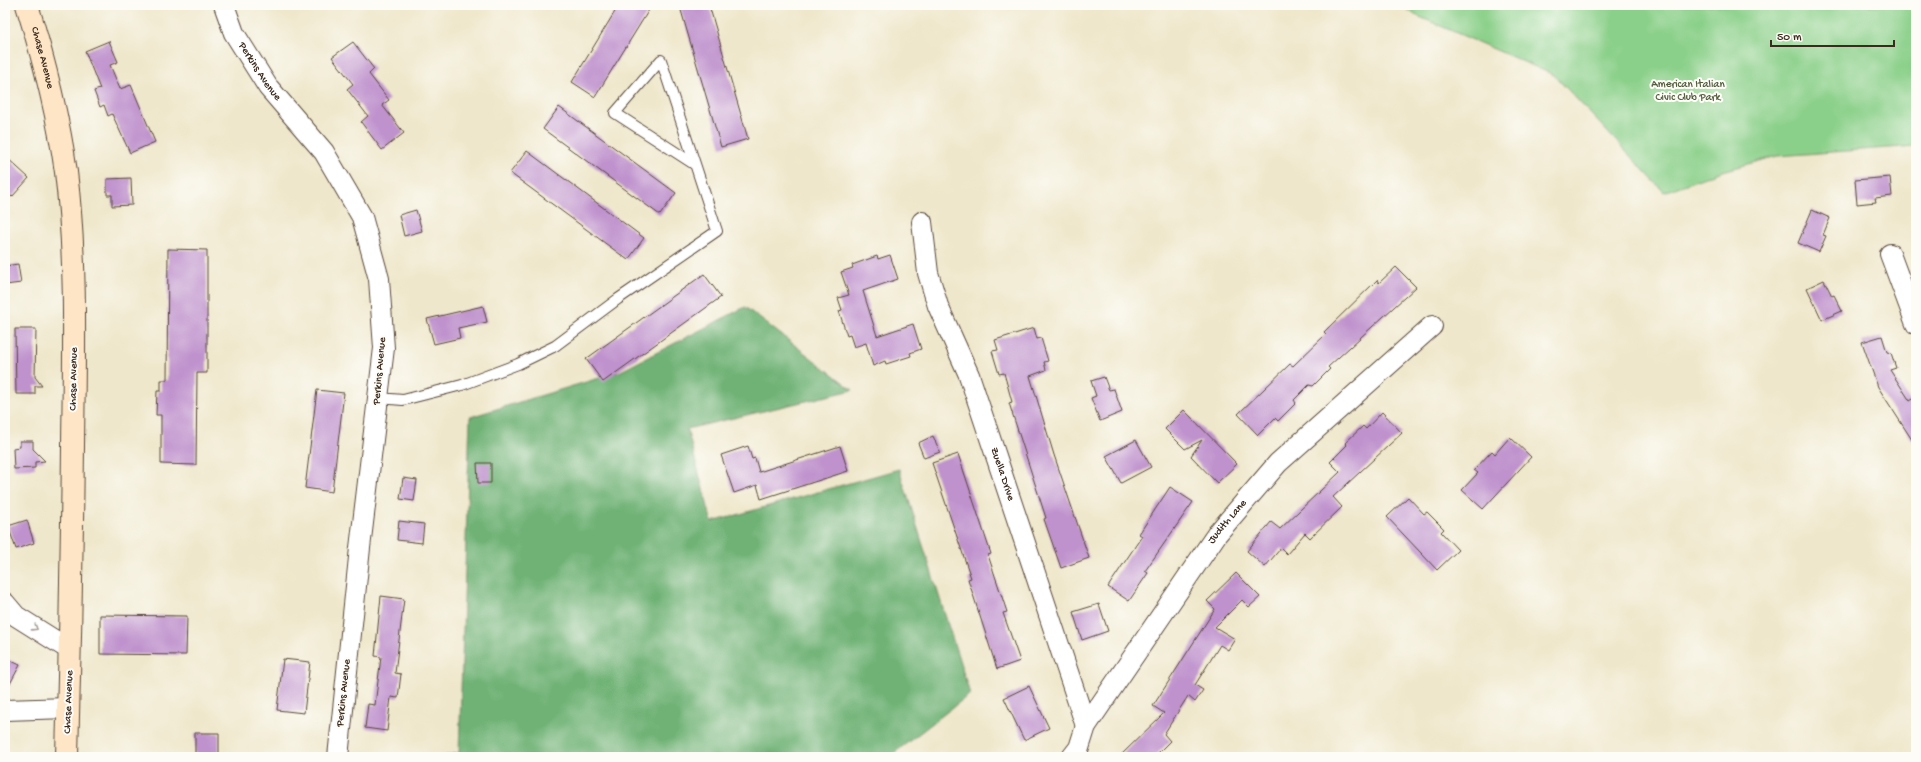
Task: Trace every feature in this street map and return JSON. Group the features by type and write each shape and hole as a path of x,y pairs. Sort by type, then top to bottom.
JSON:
{"main road":[{"name":"Chase Avenue","path":"27,5 40,46 54,106 65,171 72,244 74,313 70,650 67,757"}],"street":[{"name":"Perkins Avenue","path":"224,5 234,33 268,87 324,152 362,217 379,280 384,348 360,548 338,757"},
{"name":"Zuella Drive","path":"922,222 928,273 938,306 970,375 1086,726"},
{"path":"1890,254 1916,324"},
{"name":"Judith Lane","path":"1072,757 1079,748 1086,726 1217,534 1278,464 1432,326"},
{"path":"5,603 16,616 70,650"},
{"path":"5,710 68,708"}],"lane":[{"path":"378,398 403,400 462,385 518,364 555,346 618,299 716,231 661,60 616,113 694,164"}],"green space":[{"name":"American Italian Civic Club Park","path":"1402,5 1916,5 1916,146 1777,156 1716,173 1664,192 1554,75 1415,15"},
{"path":"745,307 853,390 687,429 712,522 899,469 970,694 889,757 441,757 459,753 470,417 619,372"}],"building":[{"path":"619,5 652,5 595,97 572,82"},
{"path":"688,5 709,5 748,139 721,147 680,7"},
{"path":"109,41 118,62 110,65 120,89 131,85 155,142 130,153 112,114 108,116 104,105 100,107 94,91 100,89 85,51"},
{"path":"353,42 374,69 369,74 389,100 382,105 404,133 382,150 361,122 368,116 347,89 353,84 332,57"},
{"path":"559,107 676,193 660,215 543,129"},
{"path":"527,151 644,238 628,260 510,173"},
{"path":"5,156 29,178 12,197 5,191"},
{"path":"1890,177 1892,196 1875,198 1876,202 1857,204 1855,180"},
{"path":"131,178 132,205 112,206 112,195 107,195 107,179"},
{"path":"416,210 422,231 404,236 399,215"},
{"path":"1812,210 1830,218 1823,235 1826,236 1819,252 1798,243"},
{"path":"168,249 207,250 207,373 197,373 196,465 161,464 161,415 156,415 157,391 161,391 161,380 167,380"},
{"path":"890,255 898,279 863,291 877,336 913,324 921,349 910,353 911,356 886,364 885,361 873,366 866,343 854,347 850,335 847,336 839,311 842,310 838,298 849,295 841,272 853,268 852,265 877,256 878,259"},
{"path":"18,264 21,283 5,285 5,266"},
{"path":"1396,267 1416,287 1328,367 1330,369 1313,386 1309,385 1294,400 1296,403 1278,421 1275,418 1258,435 1238,414 1290,364 1293,366 1326,334 1324,332 1377,280 1379,283"},
{"path":"704,274 721,297 603,382 586,359"},
{"path":"1824,280 1842,311 1822,320 1807,288"},
{"path":"483,306 487,322 458,328 460,338 434,344 427,319"},
{"path":"1034,328 1037,339 1041,338 1048,361 1044,362 1046,370 1030,376 1054,455 1089,558 1061,568 1044,519 1046,518 1009,403 1012,402 1004,373 999,374 992,351 998,350 995,340"},
{"path":"15,329 36,329 35,377 42,386 35,386 35,394 16,394"},
{"path":"1882,336 1887,352 1891,353 1896,368 1890,370 1910,401 1916,397 1916,446 1878,387 1862,342"},
{"path":"1104,377 1109,390 1114,389 1122,412 1100,421 1091,398 1096,396 1091,381"},
{"path":"317,390 344,393 332,492 305,488"},
{"path":"1184,410 1237,464 1217,483 1191,456 1202,440 1185,449 1165,429"},
{"path":"1382,412 1402,433 1333,497 1342,507 1310,538 1305,533 1287,554 1281,548 1265,567 1247,551 1271,522 1280,529 1340,472 1330,462 1347,445 1345,443 1363,426 1366,429"},
{"path":"933,436 940,452 924,458 918,443"},
{"path":"1510,437 1531,457 1483,509 1462,490 1478,473 1474,470 1492,451 1495,454"},
{"path":"1136,440 1151,467 1121,483 1106,456"},
{"path":"20,441 33,441 33,449 45,461 35,462 35,468 14,469 13,448 20,447"},
{"path":"748,446 752,459 755,458 759,472 840,446 848,471 761,499 757,485 734,493 721,455"},
{"path":"958,454 991,554 988,555 1007,612 1003,613 1020,661 997,669 968,579 971,578 932,463"},
{"path":"477,463 491,463 491,483 478,483"},
{"path":"403,478 417,480 414,501 400,499"},
{"path":"1170,487 1193,502 1145,571 1148,573 1129,601 1108,587 1142,536 1139,534"},
{"path":"1408,497 1424,514 1427,512 1444,529 1441,532 1458,550 1437,570 1387,517"},
{"path":"27,520 34,543 16,549 8,526"},
{"path":"399,521 424,524 422,543 397,540"},
{"path":"1236,573 1260,597 1249,607 1242,600 1215,627 1235,639 1228,650 1220,645 1195,685 1203,690 1195,702 1188,696 1164,734 1170,741 1154,757 1119,757 1164,713 1153,706 1215,609 1207,601"},
{"path":"381,596 404,599 395,673 401,674 398,698 391,697 387,731 365,728 368,704 375,705 381,657 375,656"},
{"path":"1099,604 1108,631 1082,640 1073,612"},
{"path":"100,615 187,616 186,655 100,654"},
{"path":"5,658 20,665 5,693"},
{"path":"283,659 310,662 304,713 277,710"},
{"path":"1029,686 1049,728 1024,740 1004,698"},
{"path":"195,733 219,733 219,757 195,757"}]}
